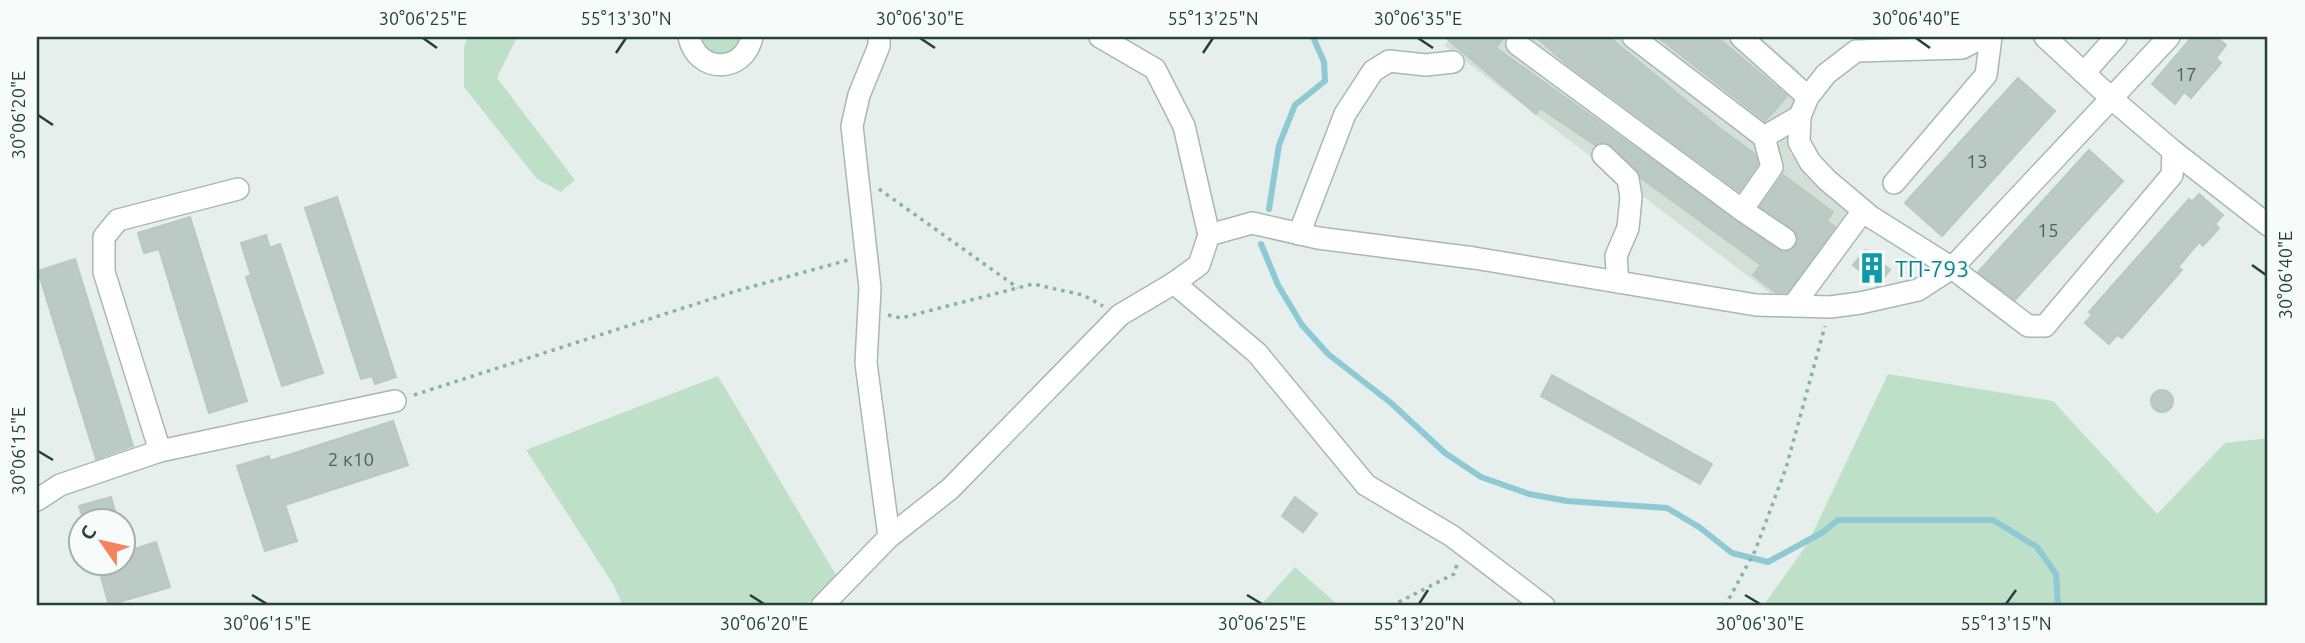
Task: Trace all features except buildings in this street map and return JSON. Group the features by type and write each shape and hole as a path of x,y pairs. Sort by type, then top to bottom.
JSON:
{"street":[{"path":"689,37 698,56 708,63 720,65 733,63 743,56 752,37"},
{"path":"879,37 879,46 859,96 852,126 870,288 866,363 889,537"},
{"path":"822,606 889,537 950,489 1120,315 1199,265 1209,235 1184,126 1154,69 1100,37"},
{"path":"1633,37 1765,137 1772,167 1742,210"},
{"path":"1741,37 1804,106"},
{"path":"1765,137 1804,106 1826,74 1861,44 1962,48 1983,37"},
{"path":"1894,183 1986,75 1991,37"},
{"path":"2045,37 2173,151 2268,225"},
{"path":"2084,73 2116,37"},
{"path":"1209,235 1252,223 1299,233 1474,258 1756,305 1830,307 1860,303 1917,290 1952,268 2169,37"},
{"path":"1517,44 1785,239"},
{"path":"1299,233 1345,114 1373,71 1390,61 1426,65 1453,62"},
{"path":"1804,106 1799,142 1810,162 1827,180 1863,211 1952,268 2028,326 2045,326 2172,175 2173,151"},
{"path":"1604,155 1628,179 1631,197 1628,228 1616,256 1618,282"},
{"path":"160,451 104,272 104,237 118,220 238,189"},
{"path":"1793,306 1863,211"},
{"path":"1174,283 1257,353 1366,485 1452,536 1544,606"},
{"path":"37,500 60,485 160,451 395,401"}],"path":[{"path":"858,173 1018,288"},
{"path":"395,401 736,291 867,255"},
{"path":"869,310 901,318 1033,284 1083,295 1120,315"},
{"path":"1725,606 1755,551 1786,468 1830,307"},
{"path":"1391,606 1454,574 1460,558 1452,536"}],"shaded area":[{"path":"1453,37 1760,37 1799,71 1790,153 1855,217 1786,305 1444,45"}],"green space":[{"path":"468,37 517,37 497,78 575,180 561,192 537,179 464,87 464,47"},
{"path":"699,37 742,37 736,47 720,56 709,53"},
{"path":"1888,374 2053,401 2157,514 2225,443 2268,438 2268,606 1763,606 1808,543"},
{"path":"718,376 839,580 803,606 623,606 613,584 526,450"},
{"path":"1295,567 1339,606 1260,606"}],"waterway":[{"path":"1269,209 1279,145 1295,105 1325,81 1324,62 1313,37"},
{"path":"1261,244 1278,285 1302,325 1328,354 1391,403 1445,453 1481,477 1529,494 1567,501 1667,508 1699,527 1732,553 1768,562 1823,532 1838,520 1993,520 2037,547 2056,574 2058,606"}],"place":[{"name":"ТП-793","path":"1872,268"}]}
